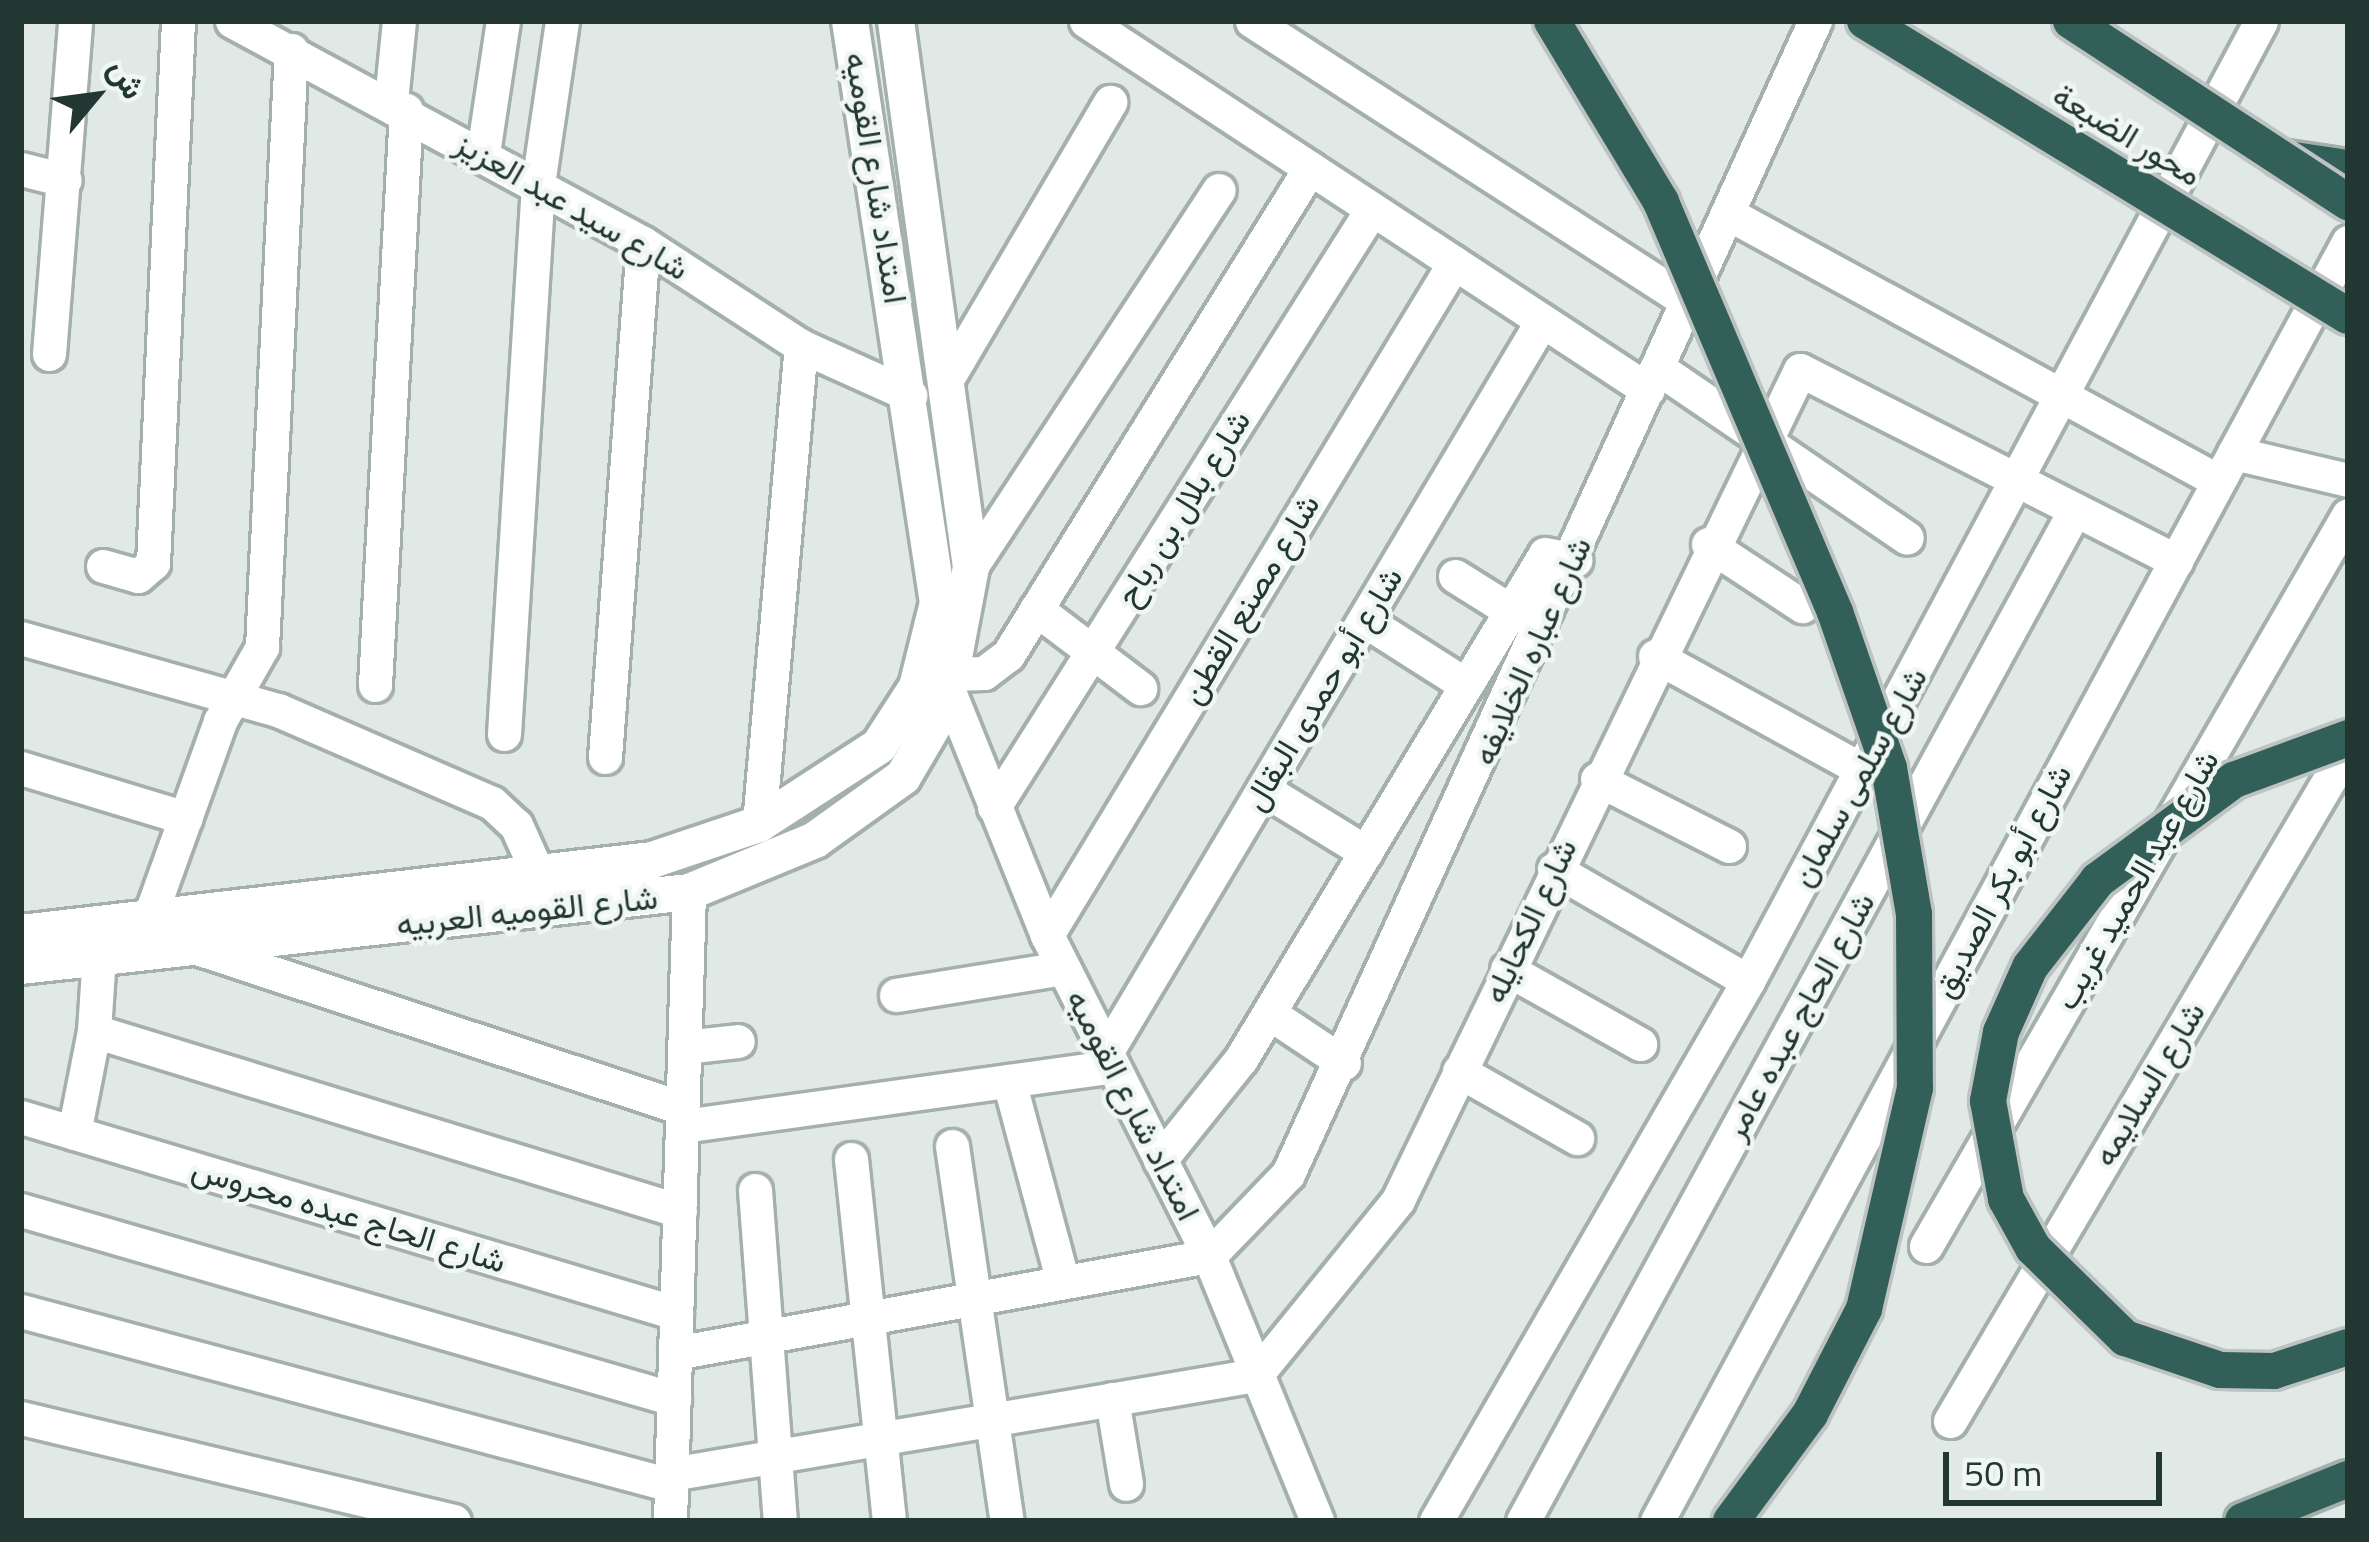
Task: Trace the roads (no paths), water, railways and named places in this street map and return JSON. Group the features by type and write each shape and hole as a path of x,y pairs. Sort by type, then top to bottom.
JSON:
{"highway":[{"path":"1552,21 1661,202 1835,612 1889,768 1914,914 1915,1088 1864,1309 1810,1414 1732,1521"},
{"name":"محور الضبعة","path":"1865,21 2348,316"},
{"name":"محور الضبعة","path":"2071,21 2348,202"},
{"path":"2280,158 2348,168"},
{"path":"2348,738 2234,780 2098,880 2030,968 2001,1032 1988,1100 2006,1199 2032,1248 2125,1338 2221,1370 2274,1370 2348,1347"},
{"path":"2243,1521 2348,1479"}],"street":[{"path":"49,354 75,21"},
{"path":"103,566 138,576 154,563 178,21"},
{"name":"شارع سيد عبد العزيز","path":"232,21 298,42 398,106 643,242 800,346 910,395"},
{"path":"375,685 399,21"},
{"path":"483,153 502,21"},
{"path":"504,734 538,184 562,21"},
{"name":"امتداد شارع القوميه","path":"850,21 910,395 945,672 1047,935 1107,1062 1209,1256 1317,1521"},
{"name":"امتداد شارع القوميه","path":"896,21 950,374 971,567 945,672"},
{"path":"1086,21 1542,321 1759,437 1907,538"},
{"path":"1252,21 1688,302"},
{"name":"شارع عباره الخلايفه","path":"1209,1256 1288,1174 1344,1063 1815,21"},
{"name":"شارع سلمى سلمان","path":"1436,1521 1748,981 2018,484 2261,21"},
{"path":"143,935 231,704 262,647 298,42"},
{"path":"950,374 1110,102"},
{"path":"945,672 1001,663 1310,168"},
{"path":"21,169 65,180"},
{"path":"971,567 1219,190"},
{"name":"شارع بلال بن رباح","path":"994,806 1372,209"},
{"path":"1726,213 2064,397 2226,467 2348,480"},
{"path":"605,757 643,242"},
{"name":"شارع أبو بكر الصديق","path":"1657,1521 2348,242"},
{"name":"شارع مصنع القطن","path":"1047,935 1454,262"},
{"name":"شارع أبو حمدى البقال","path":"1107,1062 1263,789 1542,321"},
{"path":"759,824 800,346"},
{"name":"شارع الكحايله","path":"1256,1376 1379,1231 1792,376 1812,369 2018,484 2176,561"},
{"name":"شارع الحاج عبده عامر","path":"1523,1521 2075,510"},
{"name":"شارع عبد الحميد غريب","path":"1926,1246 2348,515"},
{"path":"1708,544 1802,605"},
{"path":"1160,1160 1269,1013 1548,550 1575,560"},
{"path":"1455,576 1511,611"},
{"path":"1036,610 1140,688"},
{"path":"1364,620 1466,685"},
{"path":"21,638 231,704 278,710 492,802 516,825 538,876"},
{"path":"1655,656 1862,770"},
{"name":"شارع القوميه العربيه","path":"21,933 143,935 702,848 759,824 879,746 945,672"},
{"name":"شارع القوميه العربيه","path":"21,967 99,955 143,935 192,946 689,892 767,866 862,810 903,777 945,672"},
{"name":"شارع السلايمه","path":"1950,1420 2348,748"},
{"path":"21,768 186,818"},
{"path":"1597,779 1729,846"},
{"path":"1263,789 1366,851"},
{"path":"1554,869 1748,981"},
{"path":"670,1521 689,892"},
{"path":"192,946 682,1117 1009,1082 1107,1062"},
{"path":"74,1133 94,1031 99,955"},
{"path":"896,995 1063,968"},
{"path":"1507,969 1640,1044"},
{"path":"1269,1013 1344,1063"},
{"path":"94,1031 680,1211"},
{"path":"684,1047 738,1041"},
{"path":"1459,1072 1577,1138"},
{"path":"1009,1082 1063,1282"},
{"name":"شارع الحاج عبده محروس","path":"21,1117 676,1313"},
{"path":"952,1146 1007,1521"},
{"path":"851,1159 889,1521"},
{"path":"755,1190 771,1457 780,1521"},
{"path":"21,1210 674,1399"},
{"path":"675,1353 1209,1256"},
{"path":"21,1311 671,1480 771,1457 1256,1376"},
{"path":"1112,1400 1126,1484"},
{"path":"21,1418 454,1521"}]}
